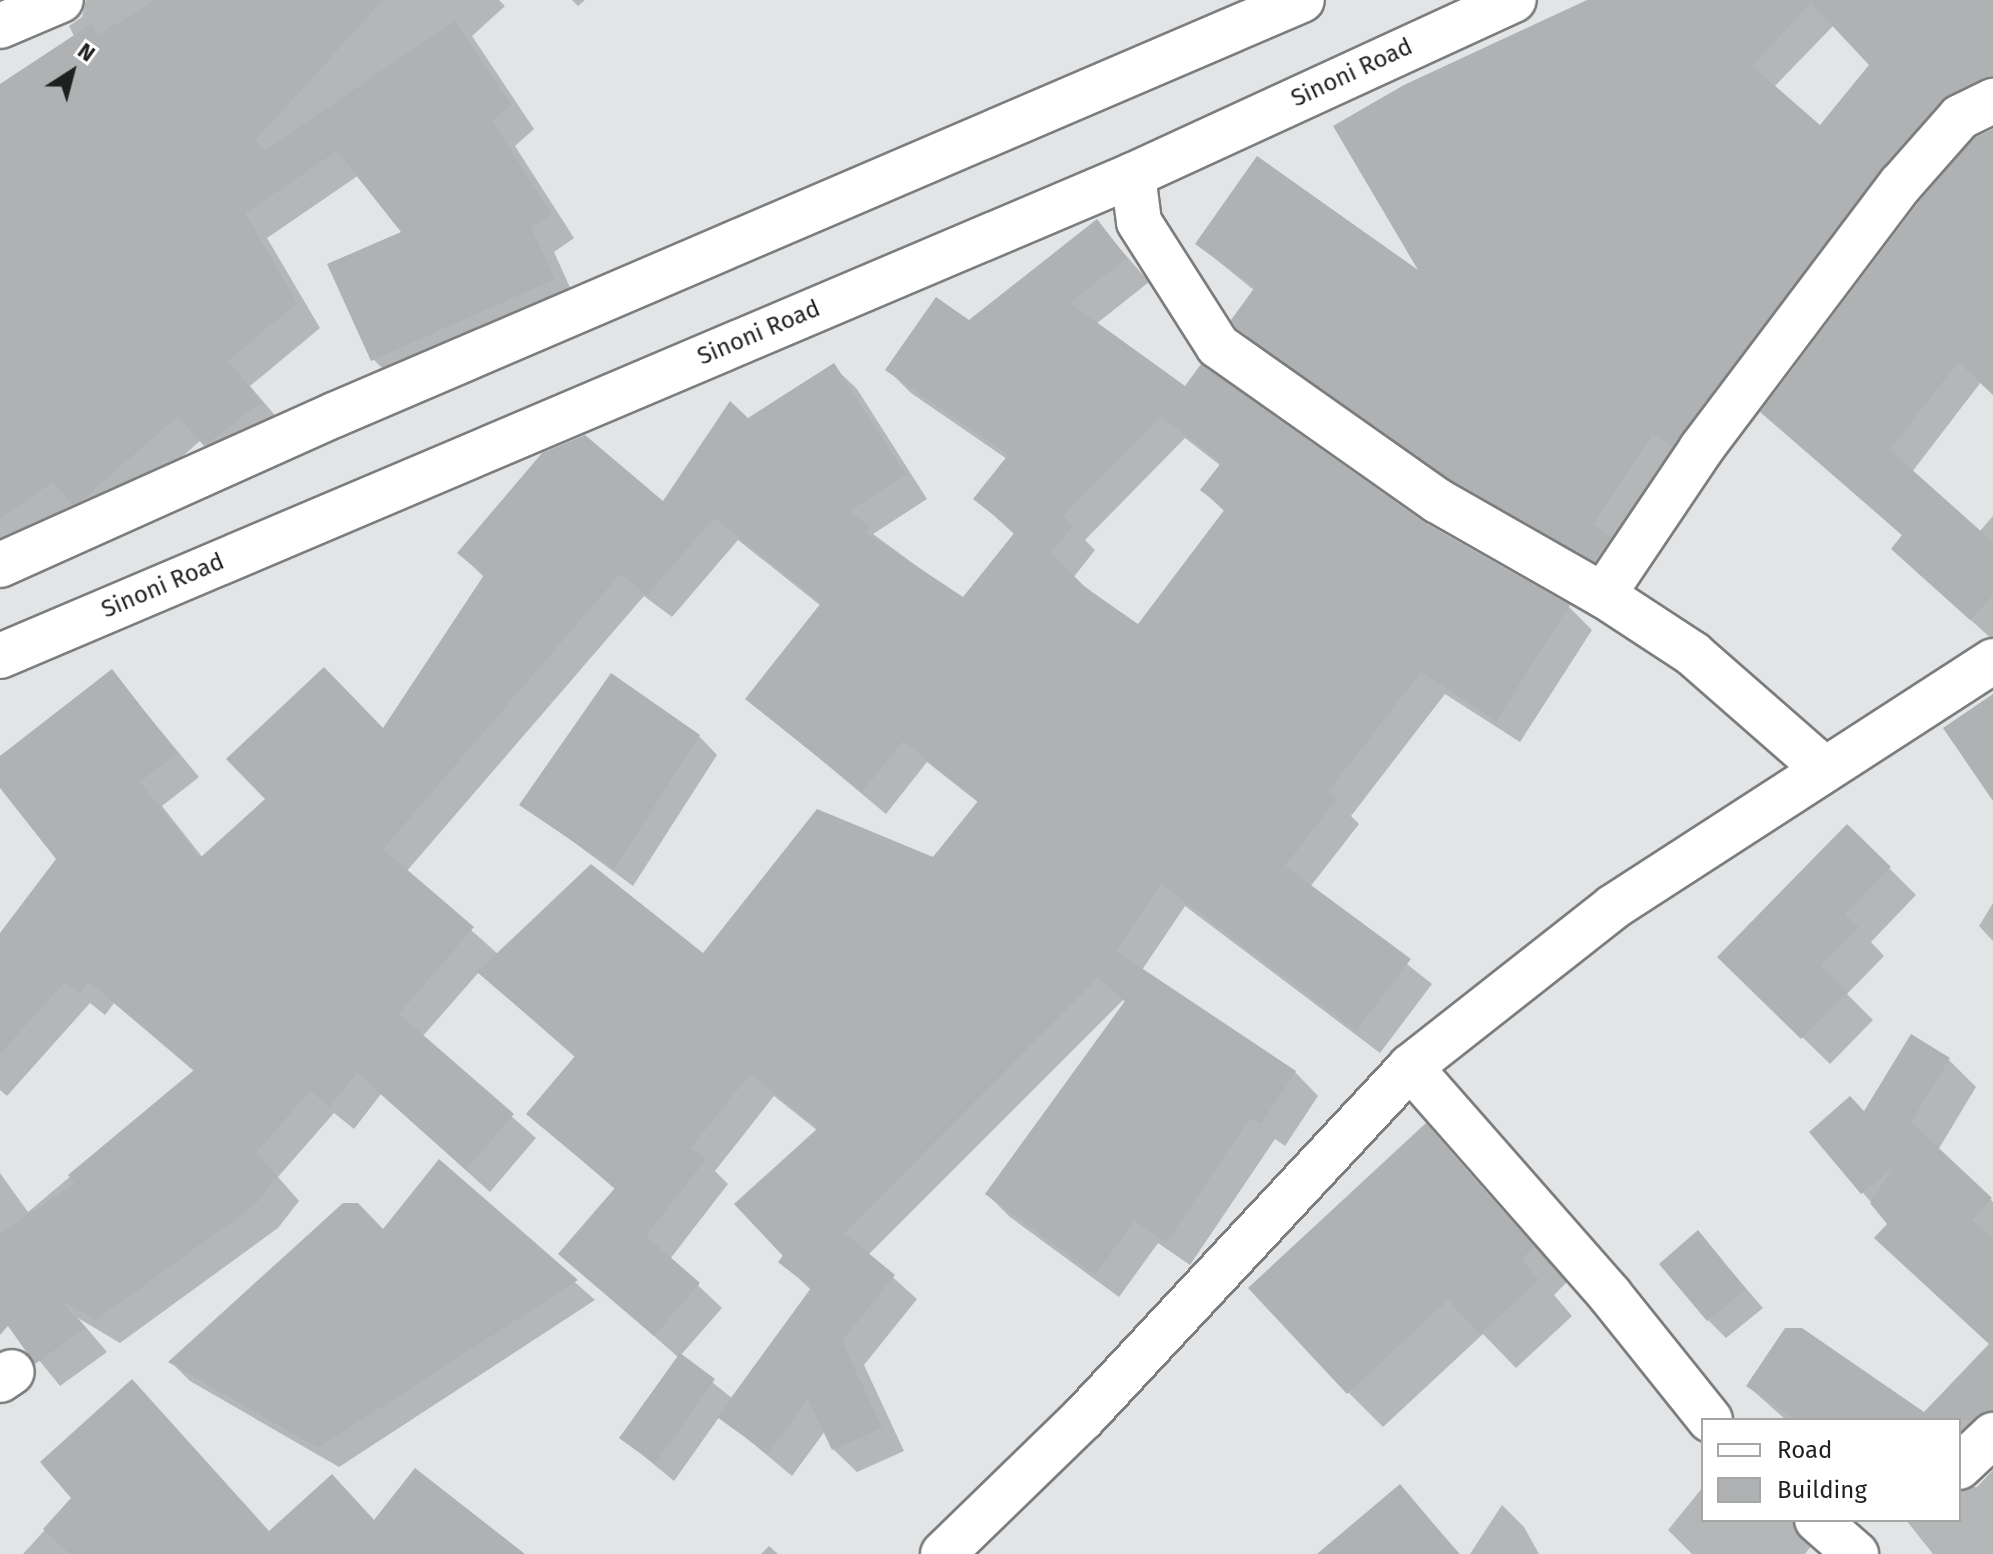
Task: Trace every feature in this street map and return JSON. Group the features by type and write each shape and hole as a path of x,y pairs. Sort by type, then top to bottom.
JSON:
{"street":[{"path":"0,26 61,0"},
{"path":"0,565 334,415 1302,0"},
{"name":"Sinoni Road","path":"0,656 1133,175 1514,0"},
{"path":"1603,595 1701,449 1843,258 1960,117 1993,101"},
{"path":"1133,175 1139,222 1218,346 1438,501 1603,595 1693,654 1823,768"},
{"path":"943,1554 1083,1418 1410,1067 1613,907 1823,768 1993,661"},
{"path":"1410,1067 1610,1295 1708,1418"},
{"path":"1961,1465 1993,1435"}],"building":[{"path":"156,0 383,0 256,140 265,150 455,21 512,105 492,121 552,214 531,227 555,279 371,361 327,264 401,232 337,151 245,213 297,303 228,361 262,402 204,446 178,416 81,501 73,505 53,482 0,518 0,84 91,24 98,35"},
{"path":"1587,0 1993,0 1993,76 1942,100 1882,168 1672,447 1653,434 1593,524 1611,537 1594,561 1451,480 1236,328 1231,320 1255,287 1195,244 1257,156 1418,270 1333,126 1404,85","holes":["1811,3 1869,65 1820,125 1752,66"]},
{"path":"1993,129 1993,395 1958,362 1890,450 1993,542 1993,595 1970,620 1891,549 1902,535 1760,412 1920,200 1975,137"},
{"path":"1097,219 1127,258 1070,303 1185,386 1201,364 1424,522 1570,605 1496,721 1421,672 1328,792 1337,799 1285,866 1411,959 1356,1031 1161,884 1116,951 1296,1071 1261,1124 1250,1118 1166,1243 1134,1221 1095,1275 985,1194 1125,1001 1098,978 844,1233 895,1275 842,1341 882,1428 832,1450 808,1399 768,1454 717,1417 811,1288 778,1262 783,1256 734,1204 818,1128 750,1074 691,1148 706,1159 646,1236 700,1283 654,1336 558,1254 615,1188 526,1114 575,1056 477,972 591,864 703,953 817,809 933,857 978,801 903,741 862,792 745,699 821,603 714,518 647,595 620,574 383,849 474,927 399,1014 514,1114 466,1170 357,1073 330,1107 310,1091 256,1153 277,1176 255,1205 96,1320 60,1300 85,1328 35,1364 8,1326 0,1335 0,1233 75,1183 68,1175 194,1070 89,982 80,993 65,982 0,1054 0,933 56,859 0,788 0,756 112,669 177,753 140,782 200,858 265,799 226,759 324,667 383,728 484,575 457,553 542,453 585,435 663,501 730,401 748,418 834,363 906,475 849,511 869,527 865,532 963,597 1015,532 973,499 1008,455 885,370 936,297 969,320","holes":["1161,416 1221,463 1200,490 1225,509 1138,624 1086,588 1051,553 1073,525 1063,516"]},
{"path":"611,673 700,735 614,869 519,805"},
{"path":"1993,694 1993,801 1943,728"},
{"path":"1847,824 1891,867 1845,914 1859,927 1821,966 1847,992 1801,1039 1717,957"},
{"path":"1911,1034 1950,1058 1911,1122 1992,1198 1972,1220 1993,1239 1993,1411 1972,1420 1793,1418 1746,1386 1785,1328 1802,1328 1924,1412 1989,1344 1874,1238 1887,1224 1870,1203 1894,1167 1861,1194 1809,1132 1850,1096 1864,1111"},
{"path":"1426,1123 1534,1247 1521,1259 1539,1280 1480,1334 1448,1300 1347,1394 1248,1288"},
{"path":"439,1159 578,1280 318,1448 168,1362 343,1203 358,1203 383,1229"},
{"path":"1698,1230 1746,1289 1707,1321 1659,1264"},
{"path":"680,1353 715,1379 655,1464 619,1438"},
{"path":"132,1379 269,1531 332,1474 374,1520 415,1468 525,1554 70,1554 43,1529 71,1498 40,1462"},
{"path":"1400,1484 1459,1554 1317,1554"}]}
